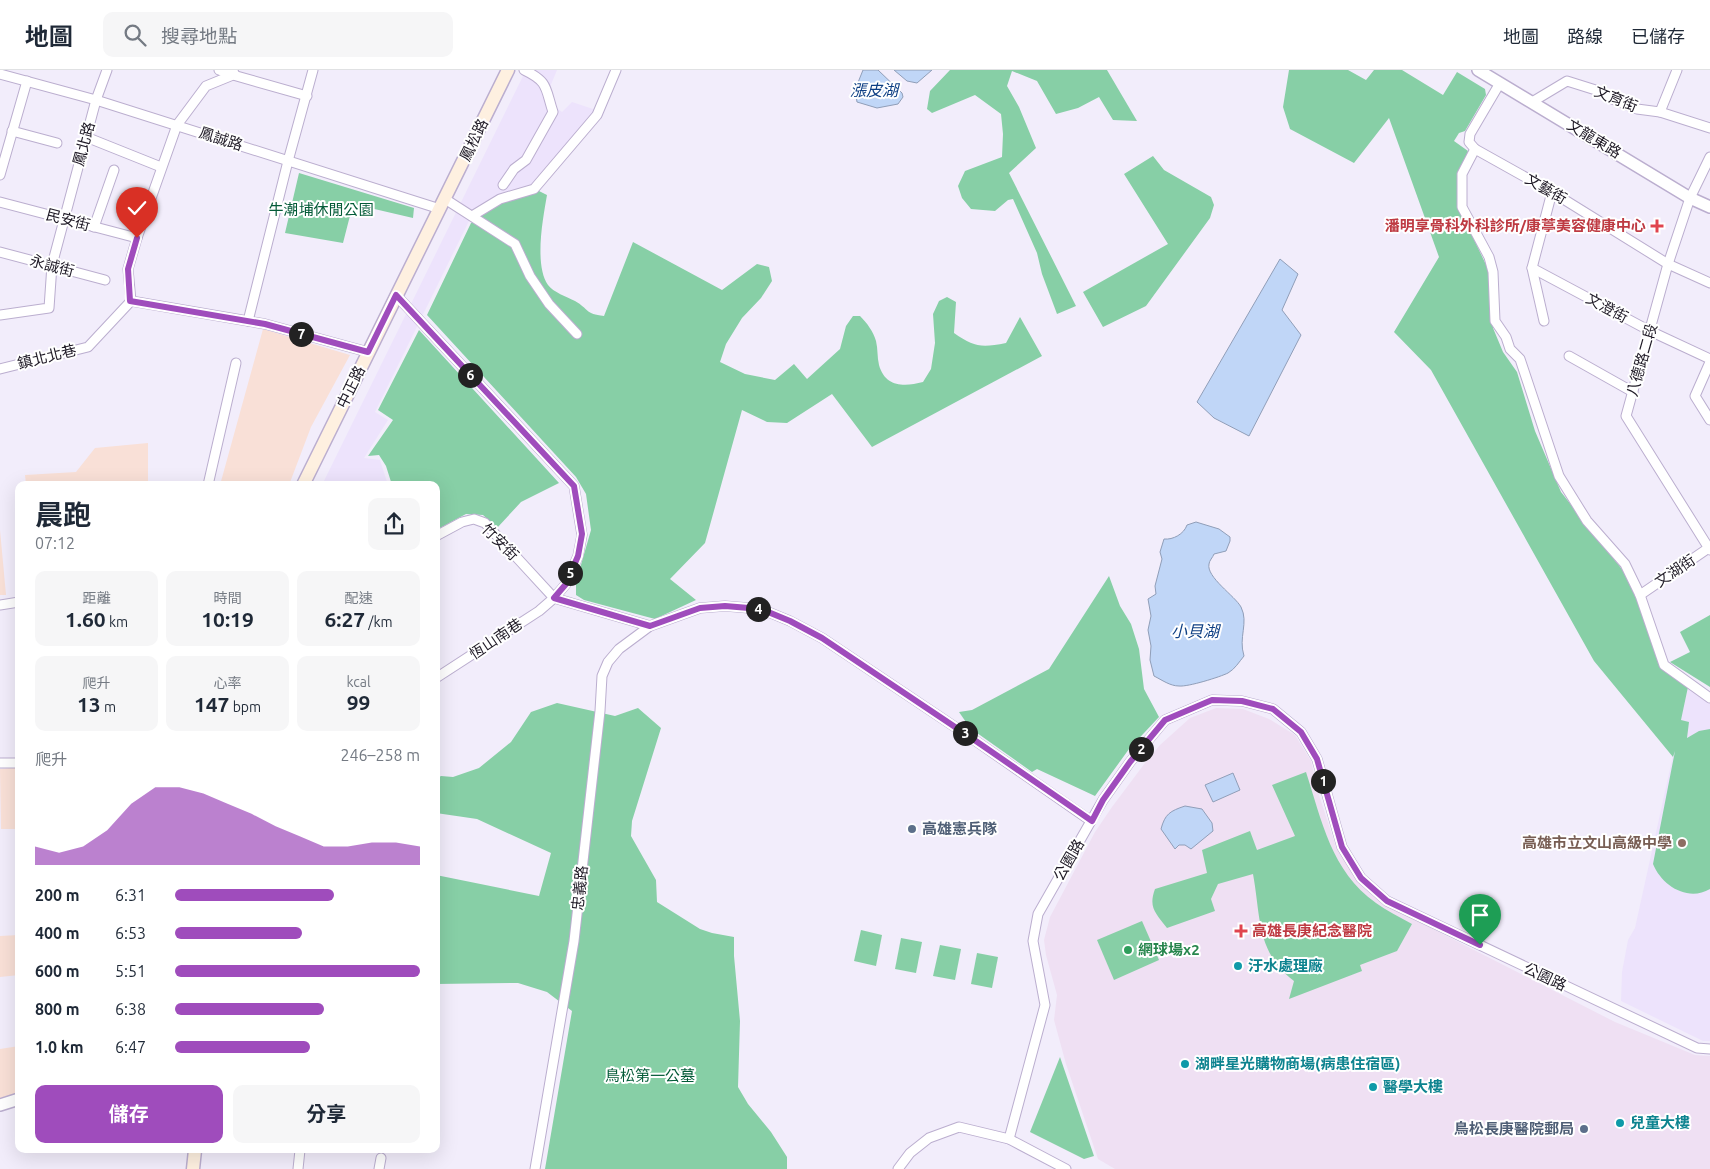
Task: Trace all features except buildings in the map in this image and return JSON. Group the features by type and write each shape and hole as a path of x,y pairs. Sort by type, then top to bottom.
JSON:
{"main road":[{"name":"鳳松路","path":"442,204 508,70"},
{"name":"中正路","path":"304,481 442,204"},
{"path":"192,1169 195,1153"}],"street":[{"name":"鳳北路","path":"0,315 48,308 52,265 96,100 107,70"},
{"path":"219,70 234,72 306,96"},
{"path":"248,321 313,70"},
{"path":"503,185 514,169 526,160 553,112 546,88 542,82 538,77 524,70"},
{"path":"472,216 500,199 534,189 597,116 616,70"},
{"name":"文龍東路","path":"1478,70 1690,198 1710,207"},
{"path":"1677,70 1660,112 1710,128"},
{"path":"234,72 206,86 177,125 128,269 130,301 265,324 368,352"},
{"name":"鳳誠路","path":"0,74 96,100 288,161 442,204 472,216 516,244 530,276 550,304 577,334"},
{"path":"0,175 26,81"},
{"name":"文育街","path":"1532,102 1567,81 1602,92 1612,99 1637,109 1660,112"},
{"path":"1500,82 1470,134 1469,142 1475,149 1462,174 1462,208 1489,257 1493,272 1495,320 1506,337 1510,348 1520,359 1559,476 1587,521 1625,564 1640,595 1664,665 1710,698"},
{"path":"12,131 57,143"},
{"path":"86,137 162,167"},
{"name":"文藝街","path":"1475,149 1552,192 1668,264 1710,283"},
{"name":"八德路二段","path":"1710,156 1690,198 1668,264 1626,416 1710,548"},
{"path":"94,227 114,170"},
{"path":"1544,321 1532,268 1552,192"},
{"name":"民安街","path":"0,202 137,238"},
{"name":"永誠街","path":"0,252 105,280"},
{"name":"文澄街","path":"1532,268 1650,331 1710,360"},
{"name":"恆山南巷","path":"396,295 574,486 582,534 578,556 566,584 554,598 539,611 440,675"},
{"name":"鎮北北巷","path":"0,369 88,347 130,301"},
{"path":"1568,356 1633,392"},
{"path":"1710,360 1695,396 1710,420"},
{"path":"209,481 236,362"},
{"name":"竹安街","path":"440,534 468,520 474,519 485,523 554,598"},
{"name":"文湖街","path":"1640,595 1710,548"},
{"path":"554,598 650,626"},
{"path":"0,605 15,603"},
{"name":"忠義路","path":"535,1169 574,941 600,712 602,676 608,662 619,649 650,626 700,608 725,606 761,609 790,621 822,638 1092,821"},
{"name":"公園路","path":"1008,1139 1045,1005 1033,941 1038,914 1103,800 1130,762 1165,720 1212,700 1242,701 1273,709 1301,732 1317,759 1342,847 1361,878 1387,901 1697,1048 1710,1050"},
{"path":"0,763 15,763"},
{"path":"0,1104 15,1100"},
{"path":"898,1169 910,1153 928,1138 959,1126 1008,1139 1066,1169"},
{"path":"298,1169 300,1153"},
{"path":"379,1169 381,1158"}],"shaded area":[{"path":"526,70 557,70 545,99 562,112 572,102 596,110 535,185 470,219 375,412 388,420 364,458 380,460 387,481 324,481"},
{"path":"263,329 350,355 311,427 291,481 221,481"},
{"path":"148,443 148,481 26,481 25,475 76,472 95,448"},
{"path":"0,530 6,595 0,595"},
{"name":"高雄市立文山高級中學","path":"1688,687 1710,704 1710,1041 1703,1041 1621,1001 1622,972 1628,940 1635,928"},
{"name":"高雄長庚紀念醫院","path":"1216,708 1243,709 1269,719 1295,735 1311,761 1319,795 1336,847 1356,879 1382,903 1615,1022 1695,1055 1710,1056 1710,1169 1115,1169 1098,1159 1066,1064 1054,1020 1057,995 1046,955 1044,940 1050,917 1095,832 1145,763 1160,745 1190,718"},
{"path":"15,767 15,829 1,829 0,769"},
{"path":"15,935 15,975 0,977 0,936"},
{"path":"15,1047 15,1094 0,1098 0,1049"}],"green space":[{"path":"950,70 1107,70 1137,121 1113,120 1099,97 1078,108 1056,114 1037,81 1012,71 1007,86 1019,107 1036,148 1009,173 1076,306 1057,314 1042,274 1037,253 1013,199 1008,200 995,211 971,209 962,198 958,186 965,171 1002,157 1003,134 1001,114 975,95 932,113 927,109 930,91"},
{"path":"1289,70 1348,70 1366,80 1374,70 1402,70 1443,95 1457,72 1485,89 1486,95 1465,131 1459,133 1454,141 1468,151 1459,173 1458,206 1489,271 1493,328 1503,352 1517,372 1535,431 1561,492 1632,584 1661,665 1688,687 1681,720 1689,722 1687,738 1699,731 1710,729 1710,889 1702,893 1685,893 1669,885 1657,872 1653,864 1675,751 1673,757 1594,661 1431,370 1394,332 1439,257 1389,118 1354,163 1290,129 1283,107"},
{"path":"1153,156 1164,170 1211,197 1214,205 1210,218 1146,306 1103,327 1083,292 1168,244 1124,174"},
{"name":"牛潮埔休閒公園","path":"299,173 414,208 413,218 353,204 343,243 285,233"},
{"path":"537,190 547,195 540,254 541,266 548,285 593,314 604,316 633,242 722,290 757,264 769,267 772,281 761,298 742,318 726,344 720,362 745,374 775,380 794,364 807,379 840,349 846,326 853,316 860,316 870,327 875,337 879,365 886,378 902,385 923,382 931,369 935,343 933,314 939,301 947,297 956,302 954,333 961,338 973,344 984,346 1006,343 1020,317 1042,356 872,447 832,394 787,423 767,422 742,410 705,543 670,579 696,600 655,619 584,600 576,595 576,582 591,530 586,494 576,477 427,315 471,223 506,199"},
{"path":"419,330 559,483 521,502 497,528 483,515 466,514 440,528 440,481 391,481 386,466 379,455 368,456 393,420 378,410"},
{"path":"1109,576 1120,606 1131,624 1139,649 1144,689 1159,717 1129,749 1095,796 1037,769 1032,772 970,728 959,712 972,710 1049,669"},
{"path":"1710,615 1710,687 1670,662 1690,652 1680,632"},
{"name":"鳥松第一公墓","path":"557,703 615,716 638,708 661,728 632,821 631,836 656,880 657,902 700,929 734,937 740,1021 738,1087 748,1104 771,1132 787,1157 787,1169 545,1169 572,1011 547,992 518,983 440,984 440,876 539,896 551,853 477,819 440,814 440,777 453,777 479,768 511,742 531,712"},
{"path":"1306,772 1323,827 1338,860 1348,876 1376,903 1412,924 1397,951 1360,965 1362,971 1289,999 1294,981 1282,970 1266,946 1259,919 1253,874 1218,884 1211,899 1215,911 1167,928 1154,910 1152,901 1155,889 1207,873 1202,850 1250,831 1257,850 1295,836 1272,785"},
{"name":"網球場x2","path":"1142,921 1159,960 1114,980 1097,940"},
{"path":"861,930 882,935 876,966 854,961"},
{"path":"901,938 922,942 916,973 895,969"},
{"path":"940,945 961,949 955,980 933,976"},
{"path":"977,953 998,957 992,988 971,984"},
{"path":"1060,1057 1094,1156 1084,1159 1030,1132"}],"water":[{"name":"漲皮湖","path":"863,70 878,70 902,93 903,97 898,104 877,108 857,102 855,90"},
{"path":"894,70 932,70 917,83 907,81"},
{"path":"1280,259 1298,274 1282,310 1301,335 1249,436 1214,418 1197,402"},
{"name":"小貝湖","path":"1196,522 1219,529 1230,537 1226,551 1214,554 1209,563 1209,569 1216,580 1241,607 1244,619 1242,649 1244,656 1228,673 1196,683 1176,686 1154,676 1150,660 1151,646 1148,630 1151,616 1148,599 1156,594 1155,586 1162,559 1160,552 1164,539 1178,536 1187,525"},
{"path":"1233,773 1240,790 1213,802 1205,785"},
{"path":"1185,806 1202,809 1212,823 1213,831 1191,849 1185,845 1179,845 1175,849 1161,829 1164,820 1169,814"}],"place":[{"name":"潘明享骨科外科診所/康葶美容健康中心","path":"1657,226"},
{"name":"高雄憲兵隊","path":"912,829"},
{"name":"高雄市立文山高級中學","path":"1682,843"},
{"name":"高雄長庚紀念醫院","path":"1241,931"},
{"name":"網球場x2","path":"1128,950"},
{"name":"汙水處理廠","path":"1238,966"},
{"name":"湖畔星光購物商場(病患住宿區)","path":"1185,1064"},
{"name":"醫學大樓","path":"1373,1087"},
{"name":"兒童大樓","path":"1620,1123"},
{"name":"鳥松長庚醫院郵局","path":"1584,1129"}],"route":[{"path":"137,238 128,269 130,301 265,324 368,352 396,295 574,486 582,534 578,556 566,584 554,598 650,626 700,608 725,606 761,609 790,621 822,638 1092,821 1103,800 1130,762 1165,720 1212,700 1242,701 1273,709 1301,732 1317,759 1342,847 1361,878 1387,901 1480,945"}]}
